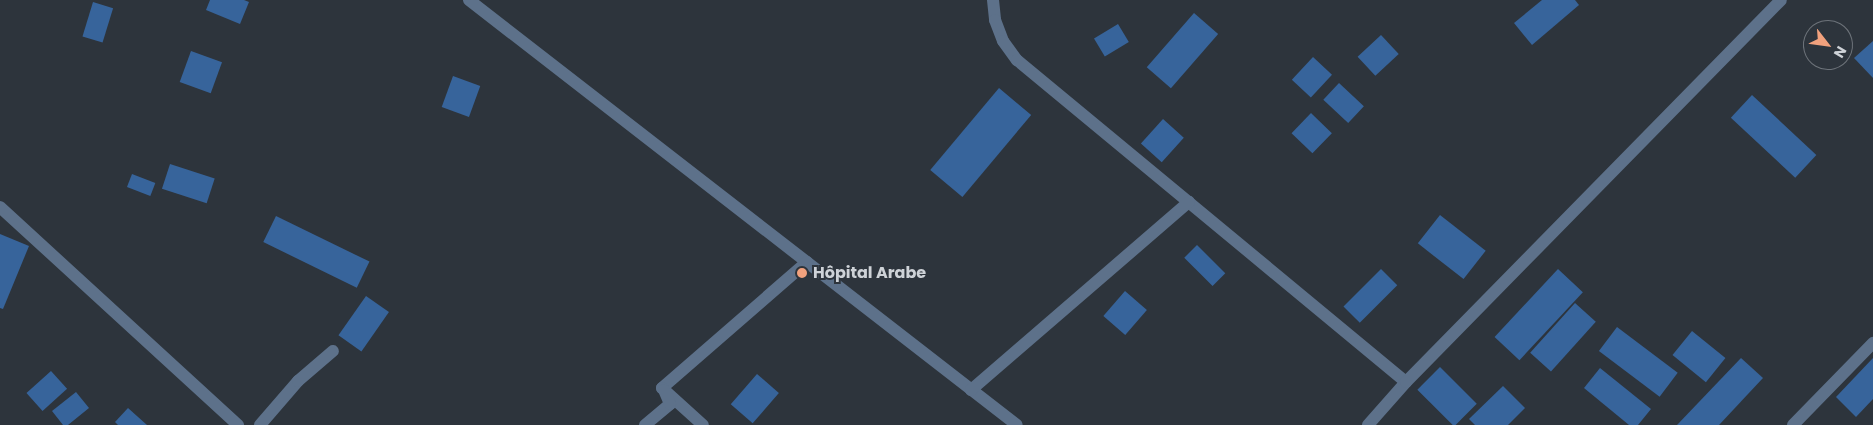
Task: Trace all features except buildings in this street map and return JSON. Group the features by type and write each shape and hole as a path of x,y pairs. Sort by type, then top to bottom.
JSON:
{"street":[{"path":"468,0 1017,425"},
{"path":"993,0 995,20 1003,42 1017,60 1406,382"},
{"path":"1368,425 1406,382 1781,0"},
{"path":"971,390 1189,202"},
{"path":"0,207 238,425"},
{"path":"662,388 807,262"},
{"path":"1793,425 1873,343"},
{"path":"260,425 298,381 333,351"},
{"path":"645,425 670,404 662,388"},
{"path":"662,388 703,425"}],"place":[{"name":"Hôpital Arabe","path":"802,273"}]}
